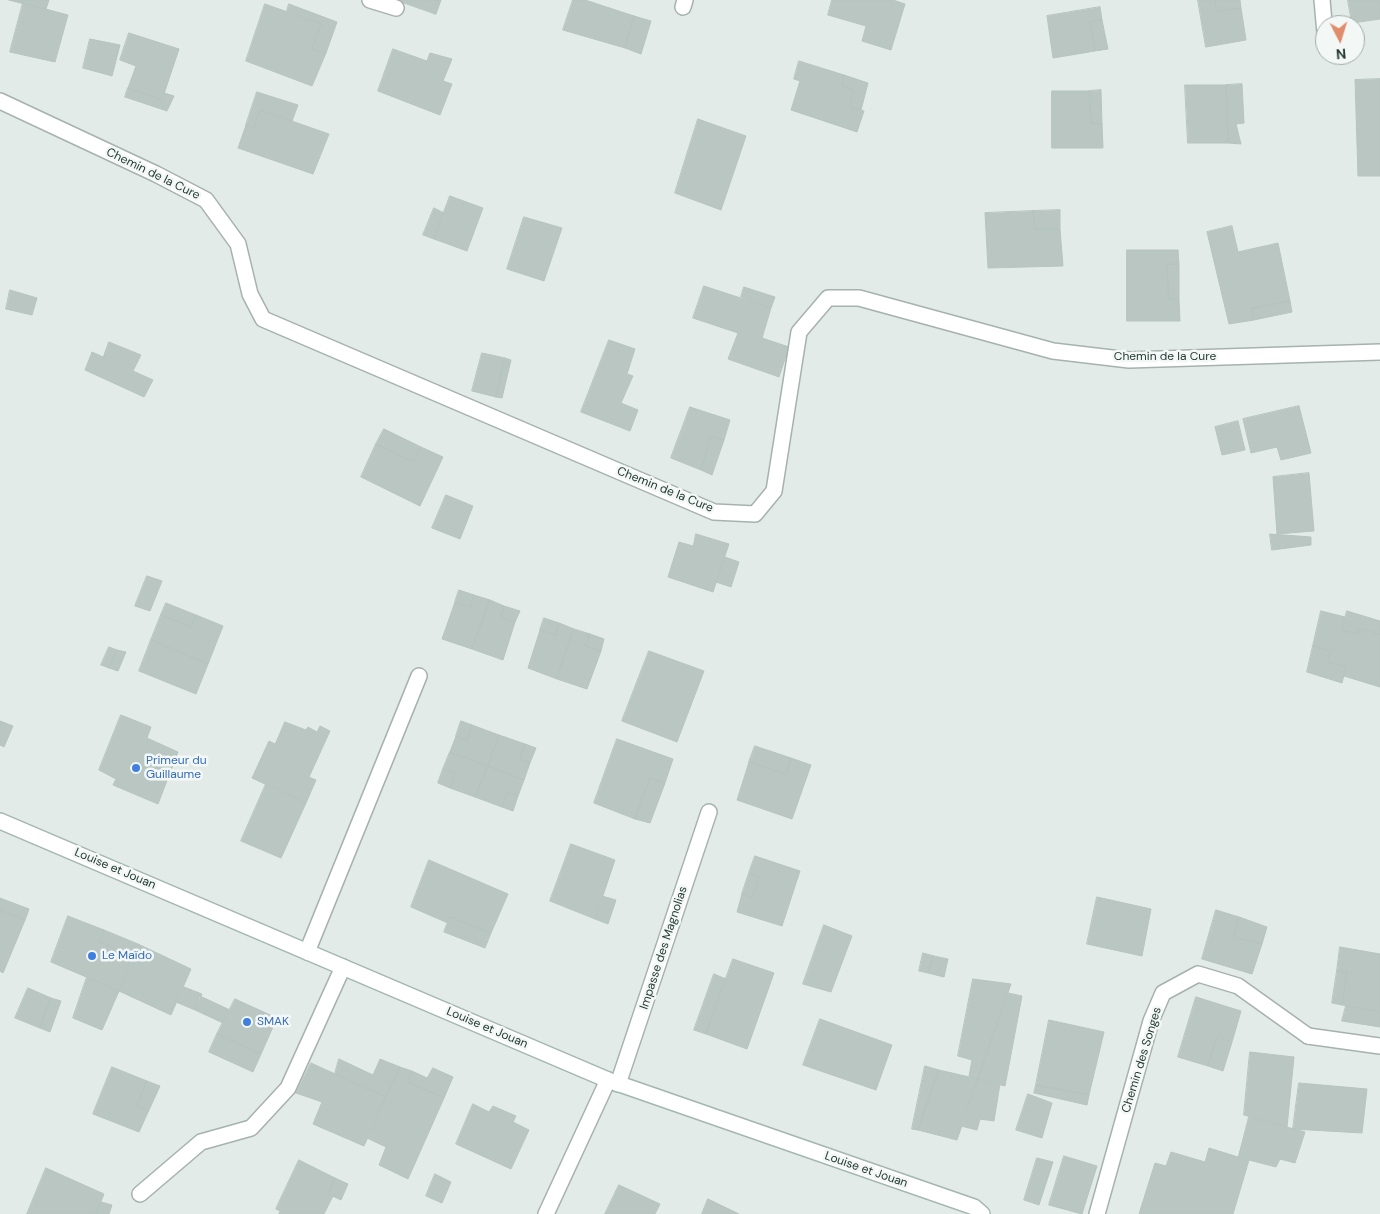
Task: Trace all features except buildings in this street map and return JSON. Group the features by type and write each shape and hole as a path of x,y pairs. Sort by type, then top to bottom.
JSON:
{"street":[{"path":"370,0 396,8"},
{"path":"1322,0 1323,15"},
{"name":"Chemin de la Cure","path":"0,101 156,174 206,200 238,244 250,294 263,319 714,512 755,514 774,491 799,332 828,298 858,298 1053,351 1129,360 1380,352"},
{"path":"307,952 419,676"},
{"name":"Impasse des Magnolias","path":"546,1214 613,1082 709,812"},
{"name":"Louise et Jouan","path":"0,821 613,1082 974,1207 982,1214"},
{"path":"140,1194 201,1142 252,1128 288,1088 343,967"},
{"name":"Chemin des Songes","path":"1097,1214 1151,1021 1163,993 1198,974 1238,986 1308,1036 1380,1046"}],"place":[{"name":"Primeur du Guillaume","path":"136,768"},
{"name":"Le Maïdo","path":"92,956"},
{"name":"SMAK","path":"247,1022"}]}
